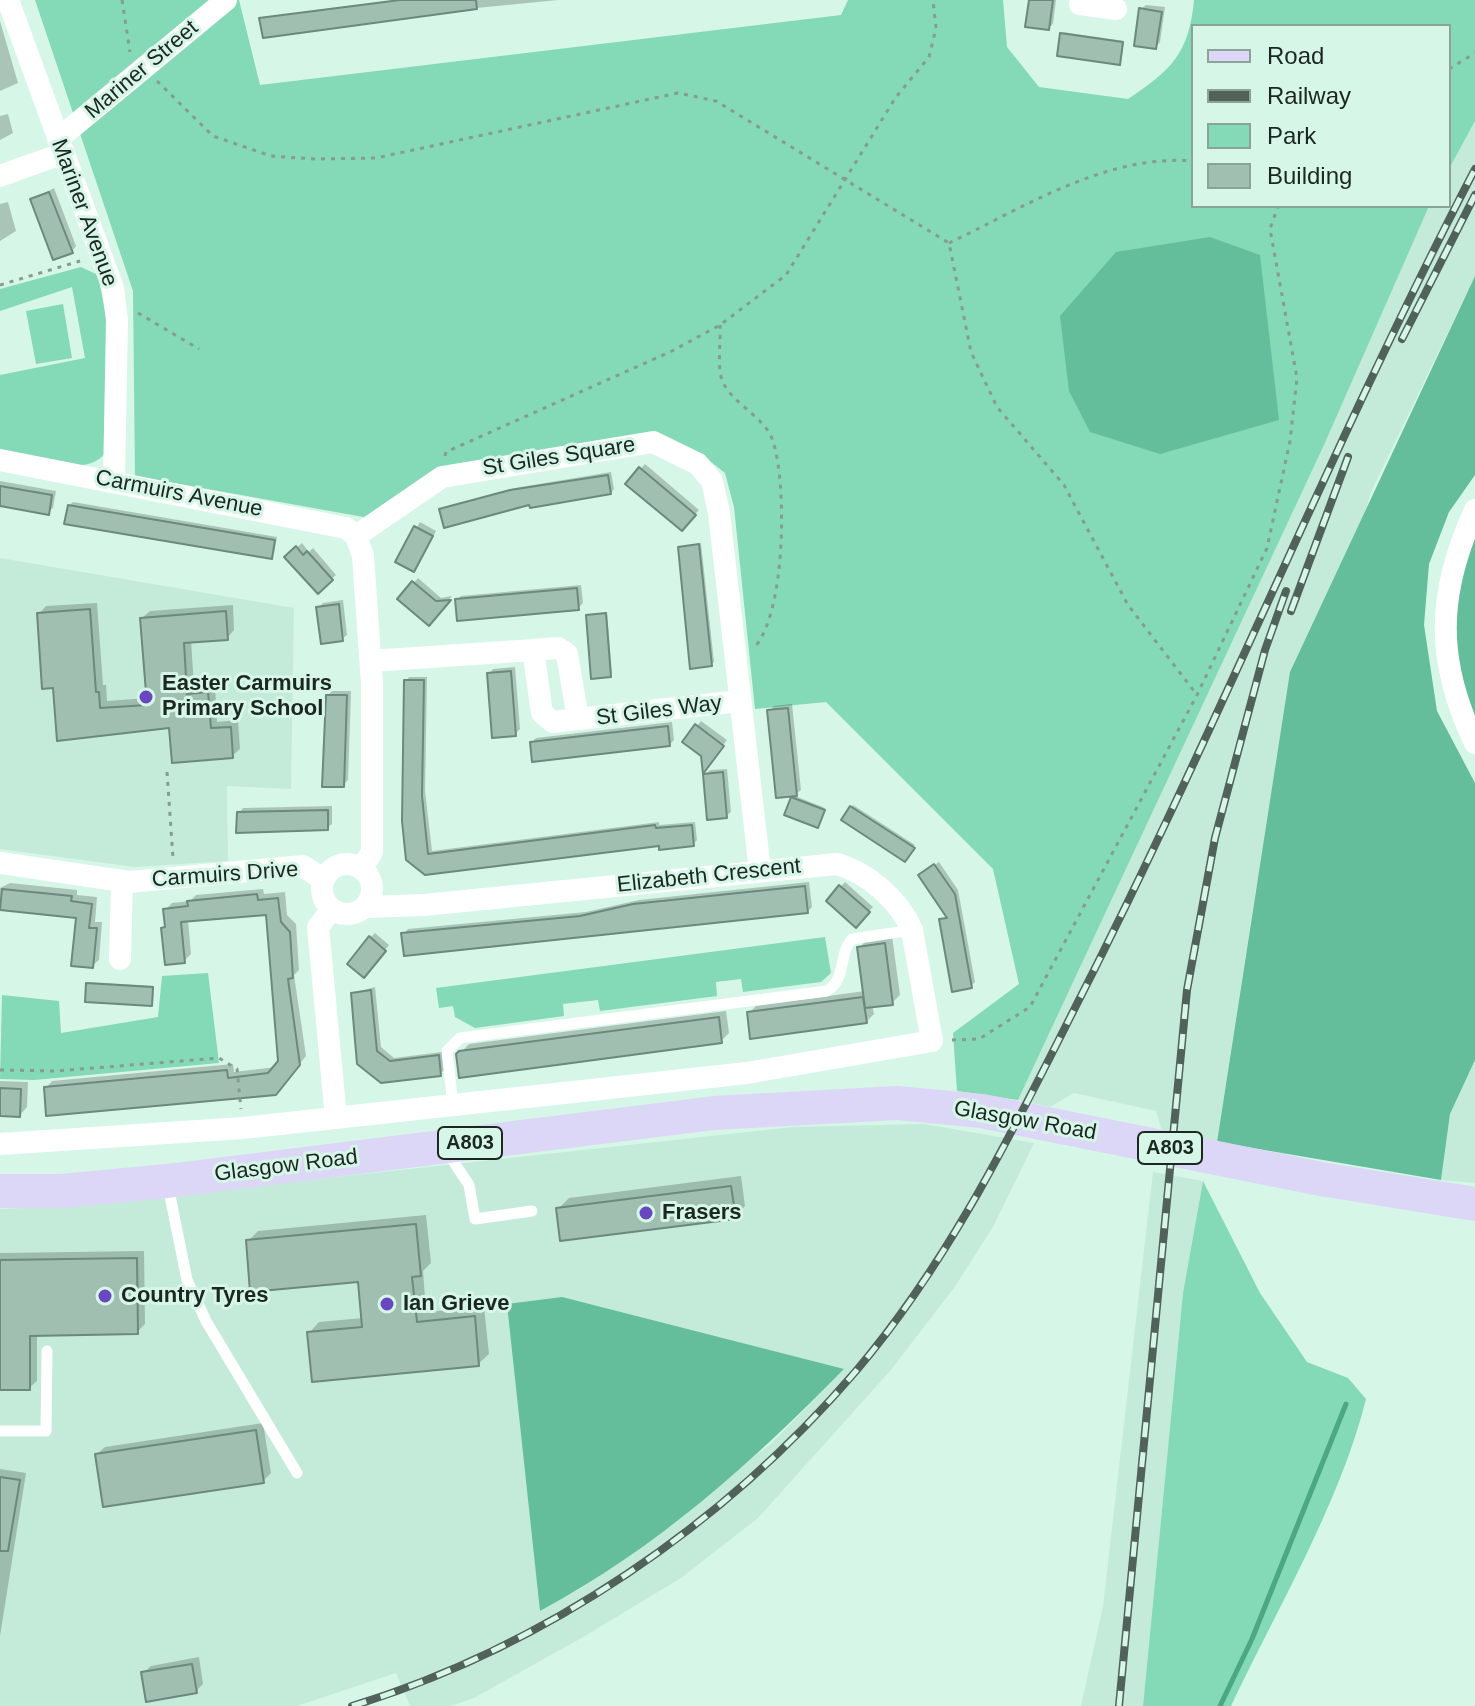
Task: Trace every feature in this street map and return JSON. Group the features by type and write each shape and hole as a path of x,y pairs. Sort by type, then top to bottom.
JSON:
{"main road":[{"name":"Glasgow Road","path":"0,1191 62,1191 167,1181 786,1106 897,1103 941,1106 1077,1129 1321,1179 1475,1204"}],"street":[{"name":"Mariner Avenue","path":"8,0 103,254 115,306 114,481"},
{"name":"Mariner Street","path":"0,176 61,146 144,69 226,0"},
{"name":"St Giles Square","path":"356,536 442,477 653,442 698,464 712,481 719,513 760,871"},
{"name":"Carmuirs Avenue","path":"0,460 346,528 356,536"},
{"path":"1475,510 1450,575 1445,644 1451,682 1475,743"},
{"path":"356,536 363,556 371,661 372,852 361,869"},
{"name":"St Giles Way","path":"371,661 558,648 567,654 578,719"},
{"name":"St Giles Way","path":"533,650 542,713 553,722 739,701"},
{"name":"Carmuirs Drive","path":"0,863 122,882 303,866 324,880"},
{"name":"Elizabeth Crescent","path":"365,907 424,905 837,864 858,869 905,914 912,930 932,1041"},
{"path":"352,865 367,875 372,891 365,907 346,914 332,909 323,895 324,880 336,867 352,865"},
{"name":"Carmuirs Drive","path":"120,960 122,882"},
{"path":"332,909 318,927 336,1118"},
{"name":"Glasgow Road","path":"0,1144 243,1128 747,1073 932,1041"},
{"path":"568,1092 571,1130"}],"lane":[{"path":"453,1105 447,1051 460,1038 827,991 840,978 844,951 852,939 912,930"},
{"path":"440,1146 453,1157 469,1185 475,1219 532,1211"},
{"path":"167,1181 187,1280 206,1321 297,1473"},
{"path":"0,1431 46,1431 47,1351"}],"path":[{"path":"122,0 130,53 144,69 213,136 271,156 376,158 678,93 716,101 949,243 971,352 997,407 1064,485 1128,605 1197,695"},
{"path":"442,477 446,452 672,351 720,325 786,275 896,97 929,57 936,28 933,0"},
{"path":"1451,68 1475,53"},
{"path":"949,243 1102,171 1169,159 1191,161"},
{"path":"932,1041 979,1039 1030,1007 1197,695 1267,548 1290,441 1297,378 1270,229 1277,208"},
{"path":"0,285 103,254"},
{"path":"115,306 134,311 199,349"},
{"path":"720,325 722,380 736,399 766,426 773,442 780,505 780,565 773,615 759,642 735,669"},
{"path":"167,772 174,878"},
{"path":"0,1070 56,1071 219,1058 237,1069 243,1128"}],"shaded area":[{"path":"1475,121 1475,276 1371,492 1256,888 1217,1142 1163,1134 1156,1111 1074,1093 1050,1107 1018,1100 1324,445 1421,221 1428,208 1451,208 1451,165"},
{"name":"Easter Carmuirs Primary School","path":"0,558 294,608 291,789 227,786 228,861 135,867 0,849"},
{"path":"1475,1060 1475,1183 1441,1180 1450,1114"},
{"path":"924,1124 1034,1143 993,1227 954,1288 890,1371 758,1518 681,1578 474,1698 451,1706 410,1706 396,1673 297,1706 0,1706 0,1209 72,1206 793,1127","holes":["844,1369 772,1443 582,1588 540,1610"]},
{"path":"1153,1172 1203,1181 1183,1293 1143,1706 1081,1706 1103,1606"}],"green space":[{"path":"35,0 239,0 260,85 841,15 848,0 1003,0 1007,47 1039,87 1128,99 1156,79 1175,59 1188,34 1194,0 1475,0 1475,121 1451,165 1451,24 1191,24 1191,208 1428,208 1324,445 1018,1100 957,1091 953,1033 1019,984 993,869 826,702 755,709 734,507 725,473 701,454 661,435 437,470 369,518 135,476 133,291"},
{"path":"1210,237 1260,255 1279,420 1160,454 1090,432 1069,391 1060,316 1116,252"},
{"path":"81,267 98,275 108,327 106,452 85,465 71,466 0,453 0,375 85,358 72,287 0,311 0,289"},
{"path":"1475,276 1475,475 1449,512 1429,564 1424,625 1437,711 1475,783 1475,1060 1450,1114 1441,1180 1217,1142 1290,672"},
{"path":"63,304 72,358 36,364 26,311"},
{"path":"1475,527 1475,721 1453,649 1461,569"},
{"path":"825,937 831,973 821,982 743,992 741,979 716,982 717,996 600,1011 598,1000 563,1004 564,1016 475,1028 455,1017 453,1006 439,1008 436,988"},
{"path":"208,973 219,1063 34,1080 0,1079 2,995 59,1001 61,1033 158,1017 162,976"},
{"path":"1203,1181 1260,1293 1307,1362 1348,1378 1366,1399 1355,1438 1324,1516 1231,1706 1143,1706 1183,1293"},
{"path":"562,1297 844,1369 701,1502 624,1560 540,1611 507,1304"}],"building":[{"path":"400,0 476,0 477,9 263,38 259,18"},
{"path":"1029,0 1053,0 1049,30 1025,27"},
{"path":"1139,8 1162,12 1156,49 1134,46"},
{"path":"1060,33 1123,42 1120,65 1057,56"},
{"path":"49,192 73,253 53,260 30,199"},
{"path":"639,467 696,515 682,531 625,484"},
{"path":"608,475 611,494 530,508 529,505 444,528 439,509 510,490"},
{"path":"0,486 52,495 49,515 0,506"},
{"path":"68,505 275,540 272,559 64,524"},
{"path":"414,526 433,536 414,572 395,562"},
{"path":"699,544 712,666 690,669 678,547"},
{"path":"296,546 303,555 307,551 333,580 318,594 284,557"},
{"path":"412,581 436,601 451,600 429,626 397,599"},
{"path":"577,588 579,610 457,621 455,599"},
{"path":"339,604 343,641 321,644 316,607"},
{"path":"90,609 100,708 147,705 140,618 226,611 228,640 184,643 187,694 208,692 211,728 231,727 233,758 172,763 169,728 57,741 53,688 42,689 37,613"},
{"path":"606,613 611,677 591,679 586,615"},
{"path":"511,671 516,736 492,738 487,673"},
{"path":"404,680 424,680 422,796 428,854 655,825 656,828 692,825 694,846 659,850 659,846 425,875 406,860 402,821"},
{"path":"326,695 347,695 344,787 322,787"},
{"path":"788,708 797,796 776,798 767,710"},
{"path":"695,724 724,746 703,774 701,756 682,742"},
{"path":"668,726 670,746 532,762 530,742"},
{"path":"723,772 727,818 707,820 703,774"},
{"path":"791,797 825,810 818,828 784,815"},
{"path":"850,806 915,848 905,862 841,820"},
{"path":"328,810 328,830 236,833 237,812"},
{"path":"934,864 955,894 972,988 952,992 939,919 947,918 918,875"},
{"path":"839,885 870,912 856,928 826,901"},
{"path":"805,886 808,913 404,956 401,933 580,916 633,904"},
{"path":"2,889 72,896 71,901 92,904 89,928 97,928 93,968 71,966 76,918 0,910"},
{"path":"257,894 258,900 278,898 281,922 290,932 293,978 288,979 300,1065 276,1095 46,1116 44,1087 227,1070 228,1078 268,1073 278,1061 266,915 181,922 185,963 165,965 161,928 165,927 163,909 188,906 187,901"},
{"path":"369,936 386,951 364,978 347,964"},
{"path":"885,943 893,1005 865,1008 857,947"},
{"path":"86,983 153,987 152,1006 85,1002"},
{"path":"371,990 377,1051 390,1061 439,1055 441,1076 381,1083 357,1064 351,993"},
{"path":"863,997 867,1023 750,1039 747,1012"},
{"path":"719,1017 722,1043 459,1078 456,1054 459,1051"},
{"path":"0,1088 21,1089 20,1117 0,1116"},
{"name":"Frasers","path":"731,1186 736,1219 560,1241 556,1208"},
{"name":"Ian Grieve","path":"416,1224 421,1276 412,1277 417,1322 475,1316 479,1366 312,1382 307,1332 362,1327 358,1282 250,1292 246,1240"},
{"path":"137,1258 138,1334 30,1336 30,1390 0,1390 0,1260"},
{"path":"256,1430 264,1483 103,1507 95,1454"},
{"path":"0,1477 20,1480 8,1551 0,1551"},
{"path":"192,1664 197,1693 146,1702 141,1672"}],"waterway":[{"path":"1220,1706 1252,1639 1346,1404"}],"railway":[{"path":"352,1706 424,1681 494,1650 562,1614 627,1574 690,1529 749,1480 805,1427 891,1327 923,1282 981,1187 1084,990 1183,786 1374,373 1475,169"},
{"path":"1402,339 1475,195"},
{"path":"1291,611 1348,457"},
{"path":"1119,1706 1187,990 1215,838 1265,650 1286,591"}],"place":[{"name":"Easter Carmuirs Primary School","path":"146,697"},
{"name":"Frasers","path":"646,1213"},
{"name":"Country Tyres","path":"105,1296"},
{"name":"Ian Grieve","path":"387,1304"}]}
